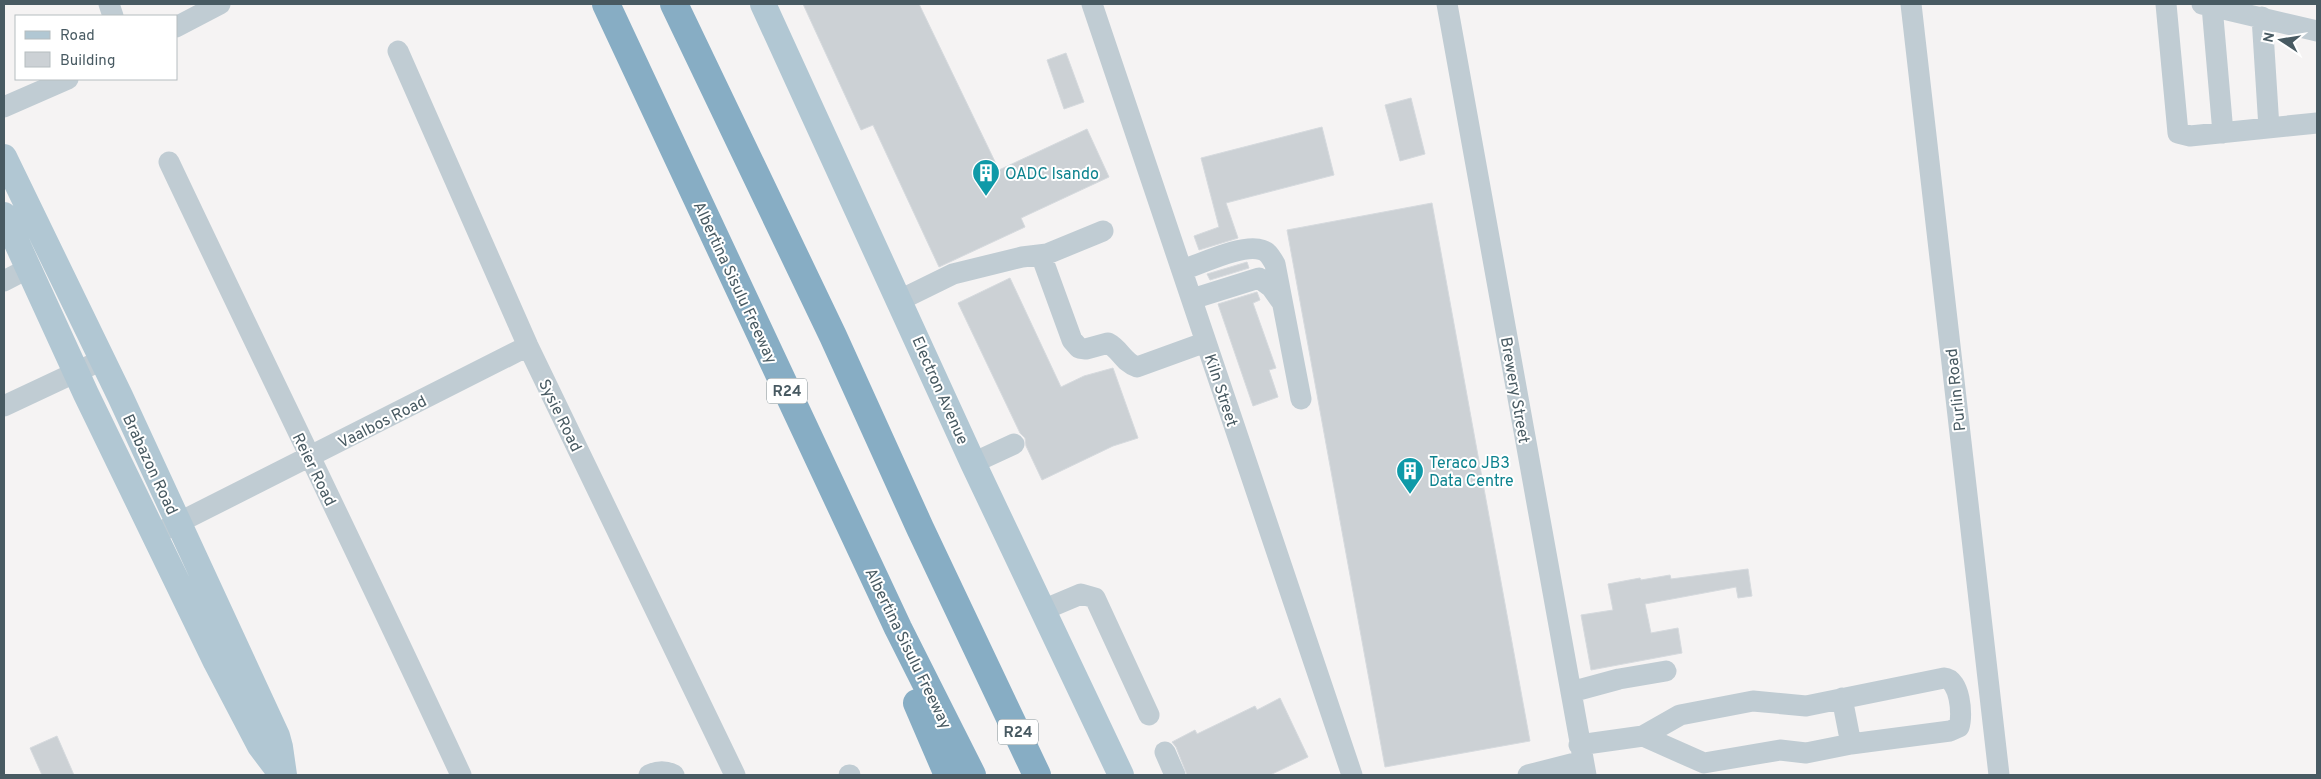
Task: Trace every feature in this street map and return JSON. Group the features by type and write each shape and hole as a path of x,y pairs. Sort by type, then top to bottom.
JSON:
{"highway":[{"name":"Albertina Sisulu Freeway","path":"606,4 898,628 972,775"},
{"name":"R24","path":"674,4 833,336 920,528 998,689 1037,775"},
{"path":"898,628 906,677 948,775"},
{"path":"998,689 1054,775"}],"main road":[{"name":"Electron Avenue","path":"764,4 973,463 1122,775"},
{"name":"Brabazon Road","path":"4,157 102,360 277,736 283,775"},
{"name":"Brabazon Road","path":"4,215 76,371 250,728 283,775"},
{"path":"30,270 55,261"}],"street":[{"path":"178,25 220,4"},
{"name":"Kiln Street","path":"1092,4 1352,775"},
{"name":"Brewery Street","path":"1447,4 1583,760"},
{"name":"Purlin Road","path":"1911,4 1999,775"},
{"path":"2166,4 2178,133 2190,136 2317,123"},
{"path":"2223,133 2207,5 2317,31"},
{"path":"2262,18 2269,128"},
{"name":"Sysie Road","path":"398,51 528,346 735,775"},
{"path":"4,107 66,80"},
{"name":"Reier Road","path":"169,162 309,458 369,577 461,775"},
{"path":"900,300 954,274 1022,257 1041,255 1103,231"},
{"path":"1182,270 1242,249 1263,250 1270,255 1275,264 1301,399"},
{"path":"1041,255 1072,340 1079,348 1086,349 1108,343 1116,347 1128,364 1137,367 1206,342"},
{"path":"4,281 30,270"},
{"path":"1192,299 1259,278 1271,287 1282,303"},
{"name":"Vaalbos Road","path":"155,535 528,346"},
{"path":"4,406 102,360"},
{"path":"973,463 1014,444"},
{"path":"1043,610 1081,594 1095,598 1149,714"},
{"path":"1571,692 1619,679 1666,671"},
{"path":"1528,775 1583,760 1643,736 1680,714 1754,701 1798,707 1944,678 1952,681 1956,689 1961,720 1959,727 1955,730 1851,744 1806,753 1780,750 1704,763 1643,736"},
{"path":"1842,698 1851,744"},
{"path":"1165,752 1175,775"},
{"path":"649,775 665,771 674,775"}],"building":[{"path":"803,4 919,4 999,170 1087,129 1109,177 1021,218 1025,227 939,267 873,125 861,130"},
{"path":"1066,53 1084,102 1064,109 1047,60"},
{"path":"1411,98 1425,154 1400,161 1385,105"},
{"path":"1322,127 1334,175 1226,203 1238,238 1199,250 1194,236 1219,227 1201,158"},
{"name":"Teraco JB3 Data Centre","path":"1432,203 1530,741 1385,767 1287,230"},
{"path":"1247,262 1249,268 1210,280 1207,274"},
{"path":"1010,278 1061,387 1084,376 1113,368 1138,438 1113,446 1042,480 1026,446 1025,438 1020,433 958,303"},
{"path":"1257,292 1260,300 1253,303 1276,368 1269,370 1278,397 1253,406 1218,304"},
{"path":"1748,569 1752,596 1738,598 1736,587 1645,604 1651,633 1678,628 1682,653 1591,670 1581,615 1613,610 1608,584 1640,578 1641,580 1670,575 1671,579"},
{"path":"1280,698 1308,757 1270,775 1187,775 1176,747 1172,742 1195,730 1197,734 1255,706 1257,710"},
{"path":"57,736 74,775 42,775 30,748"}],"place":[{"name":"OADC Isando","path":"986,197"},
{"name":"Teraco JB3 Data Centre","path":"1410,495"}]}
